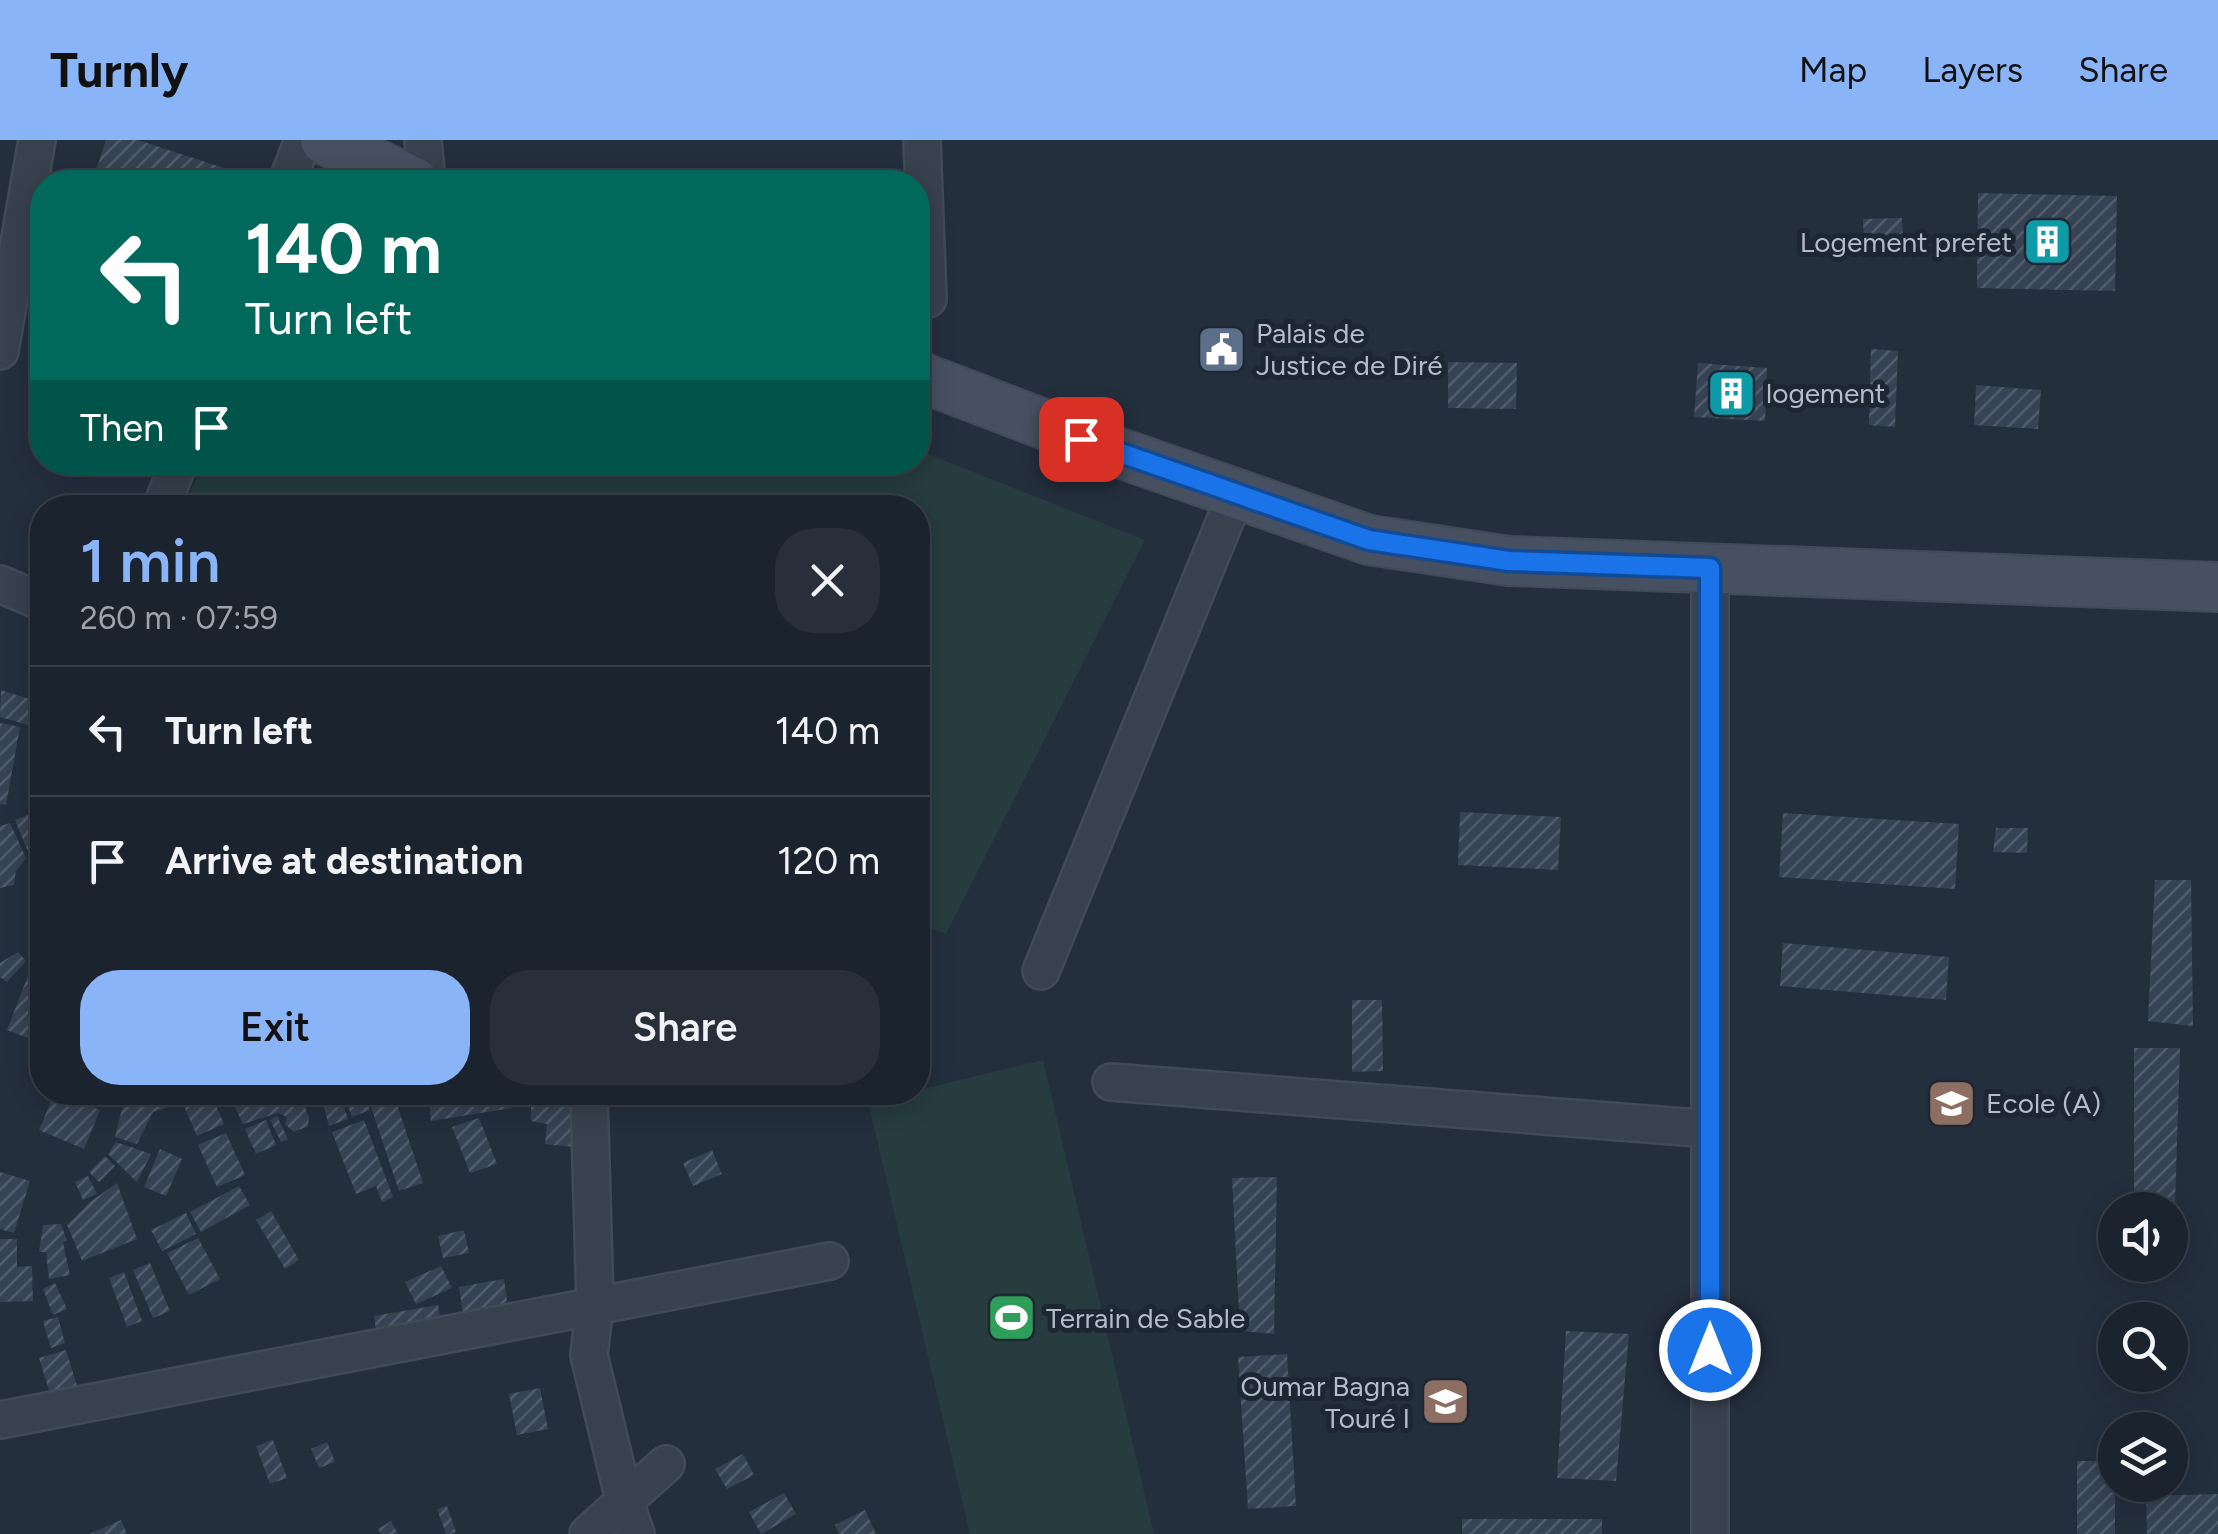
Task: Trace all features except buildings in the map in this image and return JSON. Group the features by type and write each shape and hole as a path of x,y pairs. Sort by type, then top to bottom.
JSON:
{"street":[{"path":"33,170 38,140"},
{"path":"292,170 303,140"},
{"path":"325,140 389,170"},
{"path":"423,140 426,170"},
{"path":"922,140 923,170"},
{"path":"0,351 30,184"},
{"path":"930,380 1369,540 1509,561 2218,587"},
{"path":"1041,971 1236,494"},
{"path":"1710,568 1710,1534"},
{"path":"0,584 30,597"},
{"path":"1111,1082 1710,1129"},
{"path":"589,1105 595,1304 589,1355 636,1534"},
{"path":"0,1420 830,1261"},
{"path":"588,1534 666,1464"}],"green space":[{"path":"930,455 1145,540 946,934 930,928 930,495 189,495 198,475 930,475"},
{"name":"Terrain de Sable","path":"1043,1060 1154,1534 970,1534 869,1105 930,1105 930,1087"}],"place":[{"name":"Logement prefet","path":"2047,242"},
{"name":"Palais de Justice de Diré","path":"1221,349"},
{"name":"logement","path":"1731,393"},
{"name":"Ecole (A)","path":"1951,1103"},
{"name":"Terrain de Sable","path":"1011,1318"},
{"name":"Oumar Bagna Touré I","path":"1445,1402"}],"route":[{"path":"1081,439 1369,540 1509,561 1710,568 1710,1350"}]}
